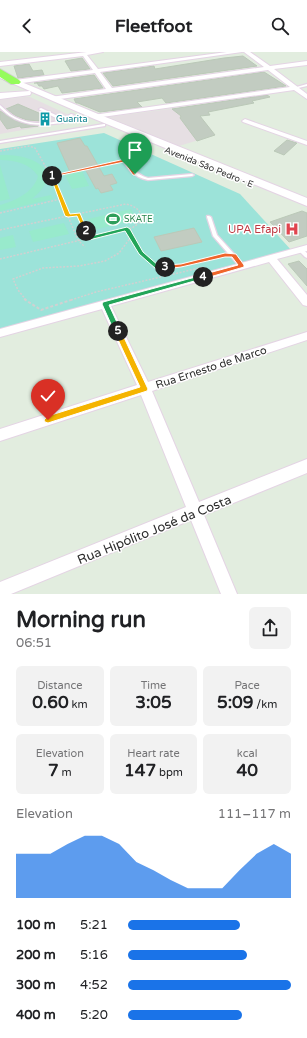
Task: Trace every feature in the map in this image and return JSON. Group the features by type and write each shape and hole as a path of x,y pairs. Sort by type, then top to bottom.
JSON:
{"highway":[{"path":"0,73 15,82"}],"main road":[{"name":"Avenida São Pedro - E","path":"0,81 307,208"},
{"name":"Avenida São Pedro - E","path":"15,82 307,202"},
{"path":"0,96 27,93"}],"street":[{"path":"0,64 100,52"},
{"path":"15,82 95,70 239,52"},
{"path":"244,52 248,52 307,97"},
{"path":"84,54 110,90"},
{"path":"53,98 307,63"},
{"path":"95,116 294,88"},
{"path":"245,121 307,143"},
{"path":"0,333 271,258 305,251"},
{"path":"271,258 307,302"},
{"path":"105,304 144,389 229,594"},
{"name":"Rua Ernesto de Marco","path":"0,435 307,336"},
{"name":"Rua Hipólito José da Costa","path":"0,590 307,466"}],"lane":[{"path":"294,88 307,85"},
{"path":"0,106 5,112 25,123 47,124 61,122 72,115"},
{"path":"41,109 58,118 65,119"},
{"path":"0,142 104,125"},
{"path":"127,146 122,155 135,174 140,178 148,179 192,175"},
{"path":"209,217 215,234 242,266"}],"path":[{"path":"0,151 33,147 51,176 78,240 85,247"},
{"path":"51,176 125,160"},
{"path":"0,213 60,199"},
{"path":"0,230 126,204 135,206 142,213 143,220 139,224 127,229 0,259"},
{"path":"78,214 89,238"},
{"path":"127,229 140,253 158,268 181,266 225,255 234,256"},
{"path":"131,237 119,253 105,261 79,266 43,268 12,279 16,289 26,302 41,310 96,292 208,266"}],"shaded area":[{"path":"30,97 80,120 0,134 0,100"},
{"path":"192,106 215,135 179,146 109,117"},
{"path":"104,133 240,194 292,251 0,332 0,149"}],"green space":[{"path":"0,155 27,158 44,168 49,174 46,182 43,188 32,199 51,195 53,199 0,211 0,205 23,195 36,182 38,176 26,165 0,160"},
{"path":"0,165 10,199 0,201"},
{"path":"82,171 89,186 72,189 65,175"},
{"name":"SKATE","path":"131,209 137,220 93,230 88,219"},
{"path":"64,223 69,234 33,242 29,231"},
{"path":"13,235 16,247 0,250 0,238"}],"building":[{"path":"243,56 257,66 113,86 103,73 154,66 155,69"},
{"path":"82,58 90,69 71,71 65,61"},
{"path":"29,64 33,71 42,70 44,75 18,78 14,66"},
{"path":"264,72 286,86 166,103 162,98 137,102 142,107 100,112 76,103 74,99"},
{"path":"94,75 103,88 62,93 58,86 44,89 37,83 34,83"},
{"path":"267,95 270,97 252,101 254,103 208,112 210,115 200,116 215,135 197,141 180,118 181,116 172,109"},
{"path":"18,104 48,117 45,118 50,120 27,120 16,116 6,109"},
{"path":"0,111 22,123 38,126 21,128 20,126 7,129 0,119"},
{"path":"80,138 85,146 87,146 104,176 112,174 117,183 110,185 113,190 101,193 98,188 96,189 85,169 70,172 57,143"},
{"path":"287,140 297,143 284,155 274,151"},
{"name":"UPA Efapi","path":"302,211 307,213 307,236 289,242 270,222"},
{"path":"194,228 202,242 161,251 154,237"},
{"path":"299,261 307,269 307,286 288,264"}],"place":[{"name":"Guarita","path":"45,119"},
{"name":"SKATE","path":"113,219"},
{"name":"UPA Efapi","path":"292,229"}],"route":[{"path":"48,420 144,389 105,304 242,266 234,256 225,255 181,266 158,268 140,253 127,229 89,238 78,214 68,216 51,176 125,160 135,174"}]}
